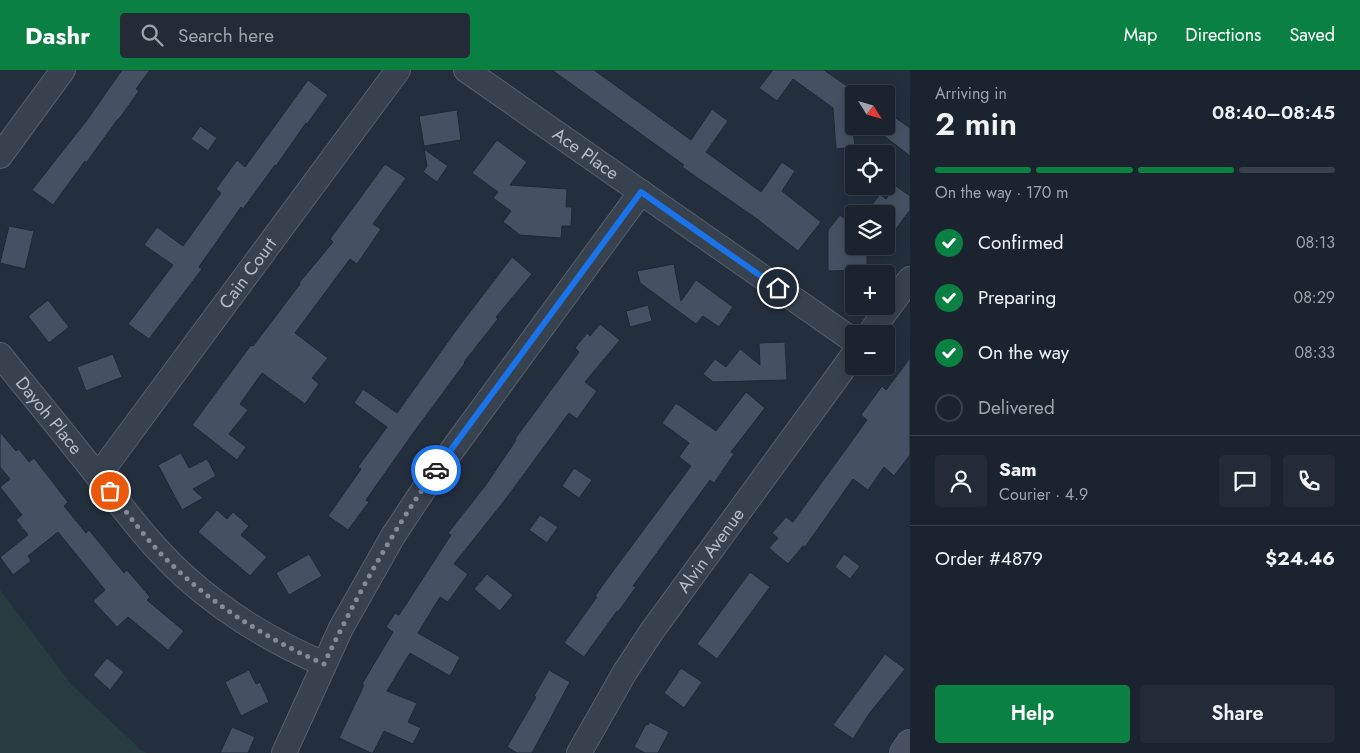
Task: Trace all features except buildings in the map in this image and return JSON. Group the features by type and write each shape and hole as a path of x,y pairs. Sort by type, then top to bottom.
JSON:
{"street":[{"path":"0,156 63,70"},
{"name":"Cain Court","path":"98,476 398,70"},
{"name":"Ace Place","path":"466,70 845,335"},
{"path":"284,753 324,664 366,582 428,482 641,192"},
{"path":"876,325 910,279"},
{"name":"Dayoh Place","path":"0,355 162,555 205,594 262,633 324,664"},
{"name":"Alvin Avenue","path":"579,753 652,631 845,366"},
{"path":"904,753 910,744"}],"green space":[{"path":"0,590 71,684 141,750 147,753 0,753"}],"way so far":[{"path":"110,491 162,555 205,594 262,633 324,664 366,582 436,470"}],"route":[{"path":"436,470 641,192 778,288"}]}
